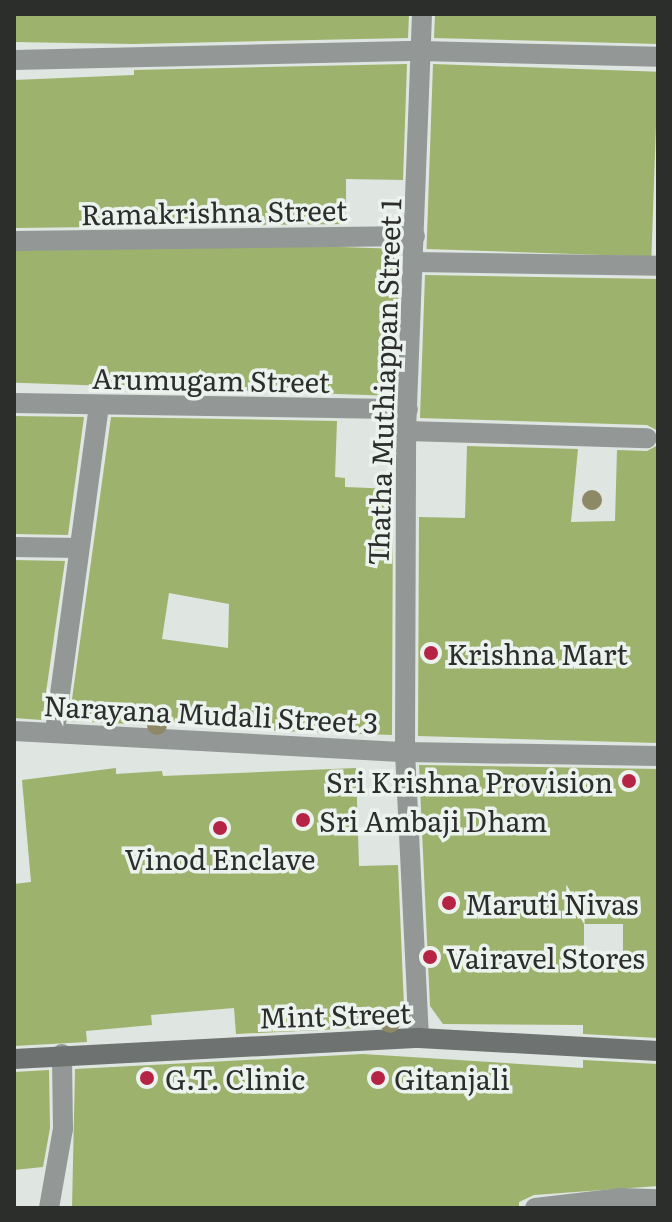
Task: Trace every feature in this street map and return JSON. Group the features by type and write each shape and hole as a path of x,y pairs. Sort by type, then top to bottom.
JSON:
{"street":[{"name":"Thatha Muthiappan Street 1","path":"419,1038 405,752 406,431 422,14"},
{"path":"14,60 420,51 658,57"},
{"name":"Ramakrishna Street","path":"14,241 415,236"},
{"path":"414,262 658,266"},
{"name":"Arumugam Street","path":"14,403 408,409"},
{"path":"55,731 99,406"},
{"path":"406,431 647,438"},
{"path":"14,547 79,548"},
{"name":"Narayana Mudali Street 3","path":"14,731 405,752 658,756"},
{"name":"Mint Street","path":"14,1059 62,1054 419,1038 658,1051"},
{"path":"49,1208 63,1129 62,1054"},
{"path":"535,1208 621,1198 658,1199"}],"building":[{"path":"14,14 409,14 408,38 133,44 14,42"},
{"path":"435,14 658,14 658,44 434,38"},
{"path":"407,64 403,180 346,179 346,224 14,228 14,80 134,75 134,70"},
{"path":"433,64 658,72 651,257 427,249"},
{"path":"14,236 400,249 395,396 14,383"},
{"path":"425,275 658,279 658,431 647,425 420,418"},
{"path":"14,416 84,417 68,535 14,534"},
{"path":"111,417 337,421 335,477 345,478 345,487 393,489 392,735 226,729 151,719 150,725 69,721","holes":["169,593 229,604 228,648 162,639"]},
{"path":"658,445 658,743 418,736 419,517 465,518 467,446 578,449 571,522 615,521 617,450 647,451"},
{"path":"14,560 65,561 42,720 14,718"},
{"path":"419,765 658,769 658,1038 583,1034 583,1025 443,1024 430,1006","holes":["584,924 623,924 623,964 584,963"]},
{"path":"116,768 116,774 162,771 163,776 356,768 359,866 398,865 404,1007 387,1007 387,1015 361,1016 362,1028 236,1034 234,1008 151,1015 152,1025 86,1031 87,1042 14,1046 14,884 31,882 22,780"},
{"path":"363,1054 583,1068 583,1060 658,1064 658,1186 534,1195 519,1202 519,1207 72,1208 75,1069"},
{"path":"49,1070 50,1128 43,1167 14,1170 14,1072"}],"place":[{"name":"Krishna Mart","path":"431,653"},
{"name":"Sri Krishna Provision","path":"629,781"},
{"name":"Sri Ambaji Dham","path":"303,820"},
{"name":"Vinod Enclave","path":"220,828"},
{"name":"Maruti Nivas","path":"449,903"},
{"name":"Vairavel Stores","path":"430,957"},
{"name":"G.T. Clinic","path":"147,1078"},
{"name":"Gitanjali","path":"378,1078"}]}
